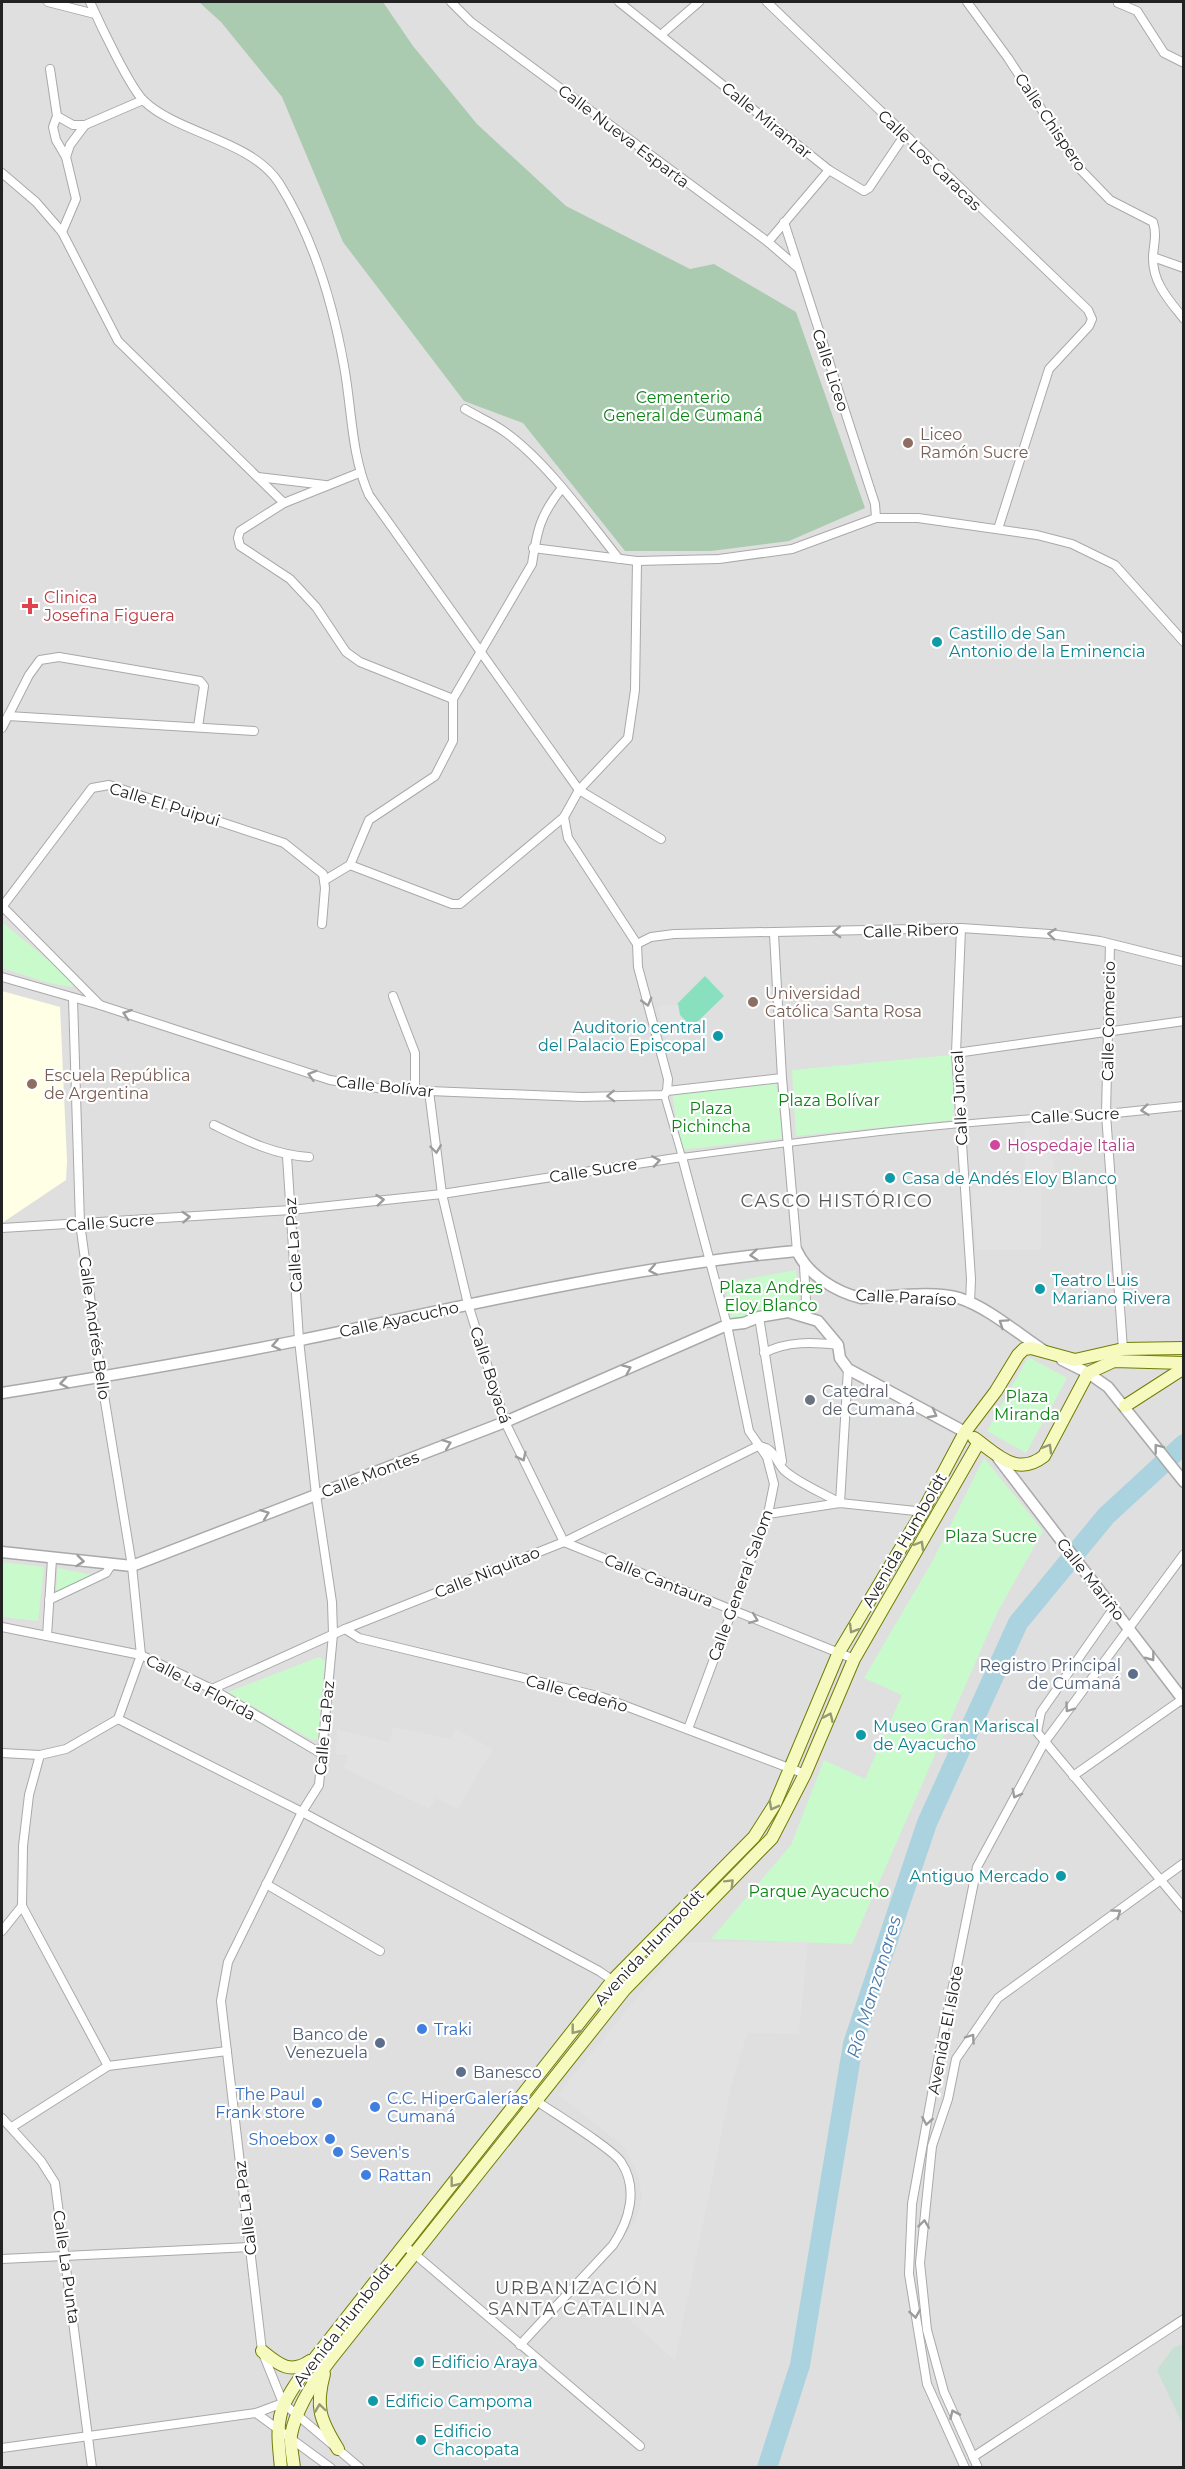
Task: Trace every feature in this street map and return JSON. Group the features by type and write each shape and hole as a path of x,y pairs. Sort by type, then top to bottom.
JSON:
{"main road":[{"name":"Avenida Humboldt","path":"281,2468 277,2427 283,2403 318,2355 614,1980 754,1837 775,1804 839,1652 923,1511 965,1432 1024,1349 1031,1348 1052,1356 1075,1360 1123,1349 1184,1348"},
{"path":"965,1432 998,1458 1019,1465 1033,1464 1044,1456 1088,1373 1114,1361 1184,1363"},
{"path":"1128,1410 1184,1368"},
{"name":"Avenida Humboldt","path":"291,2436 314,2382 327,2364 538,2102 625,1989 772,1838 805,1774 854,1659 979,1442"},
{"path":"701,1892 712,1901"},
{"path":"262,2351 280,2366 290,2369 302,2367 318,2355"},
{"path":"327,2364 319,2396 320,2410 322,2423 338,2449"},
{"path":"291,2436 294,2468"}],"street":[{"path":"48,2 95,14"},
{"path":"90,2 143,100 160,113 248,156 277,181 318,263 341,353 359,473 369,495 579,790 662,839"},
{"name":"Calle Nueva Esparta","path":"451,2 471,22 768,242 798,268"},
{"name":"Calle Miramar","path":"619,2 662,34 829,170 864,192 904,136"},
{"path":"662,34 699,2"},
{"name":"Calle Los Caracas","path":"767,2 904,136 1088,310 1092,319 1089,326 1049,369 998,529"},
{"name":"Calle Chispero","path":"967,2 1008,58 1081,170 1110,200 1153,222 1156,231 1153,257"},
{"path":"1118,3 1137,11 1164,52 1184,63"},
{"path":"50,69 57,116 53,127 56,140 66,157 76,199 62,232"},
{"path":"57,116 73,125 85,125 143,100"},
{"path":"66,157 70,145 85,125"},
{"path":"768,242 829,170"},
{"path":"2,172 36,202 62,232 118,341 284,503"},
{"name":"Calle Liceo","path":"784,222 875,504 876,518"},
{"path":"1184,268 1153,257 1155,278 1184,319"},
{"path":"465,409 505,432 562,488 619,560"},
{"path":"359,473 284,503 240,531 237,538 240,546 290,579 316,607 346,652 360,662 453,699"},
{"path":"258,477 329,485"},
{"path":"322,924 325,880 350,865 369,820 435,776 453,741 453,699 532,564 533,548 542,517 562,488"},
{"path":"533,548 619,560 719,559 792,549 876,518 918,518 998,529 1072,544 1115,565 1184,642"},
{"path":"350,865 452,904 460,904 564,817 579,790 628,738 635,690 637,561"},
{"path":"2,728 40,660 59,657 200,681 204,686 198,727"},
{"path":"8,716 254,731"},
{"name":"Calle El Puipui","path":"2,906 92,788 99,785 109,785 284,843 323,874 325,880"},
{"name":"Calle General Salom","path":"564,817 568,838 637,945 638,967 668,1080 665,1093 711,1259 749,1431 766,1457 774,1484 768,1514 688,1729"},
{"path":"2,906 100,1005"},
{"name":"Calle Ribero","path":"637,945 651,937 674,934 774,934 961,928 1050,934 1110,944 1184,962"},
{"name":"Calle Juncal","path":"961,928 956,1053 970,1303"},
{"path":"774,934 782,1078 797,1251 804,1266 807,1317 818,1322 838,1345 840,1358 848,1369 965,1432"},
{"name":"Calle Comercio","path":"1110,944 1106,1114 1123,1349"},
{"name":"Calle Bolívar","path":"2,976 73,999 100,1005 330,1080 378,1088 582,1097 665,1093 782,1078"},
{"path":"393,996 415,1053 415,1090"},
{"name":"Calle Andrés Bello","path":"73,999 80,1223 101,1377 132,1566 141,1655"},
{"path":"956,1053 1184,1021"},
{"name":"Calle Boyacá","path":"429,1091 442,1194 468,1304 506,1422 564,1542"},
{"name":"Calle Sucre","path":"2,1228 291,1210 442,1194 788,1142 960,1123 1106,1114 1184,1106"},
{"path":"214,1125 287,1156 309,1157"},
{"name":"Calle La Paz","path":"283,2403 262,2351 222,2001 228,1962 302,1812 319,1785 333,1634 326,1550 316,1495 299,1340 287,1156"},
{"name":"Calle Ayacucho","path":"2,1393 299,1340 468,1304 711,1259 797,1251"},
{"name":"Calle Paraíso","path":"804,1266 849,1295 861,1298 948,1296 970,1303 1052,1356 1088,1373 1108,1387 1184,1482"},
{"name":"Calle Montes","path":"2,1552 132,1566 506,1422 727,1325 788,1312 807,1317"},
{"path":"759,1317 784,1470"},
{"path":"764,1353 777,1346 814,1342 838,1345"},
{"path":"840,1503 848,1369"},
{"path":"758,1446 765,1447 776,1456 784,1470 840,1503"},
{"name":"Calle Niquitao","path":"212,1689 333,1634 564,1542 758,1446"},
{"name":"Calle Mariño","path":"998,1458 1183,1699"},
{"path":"768,1514 840,1503 923,1511 937,1515"},
{"name":"Calle Cantaura","path":"564,1542 854,1659"},
{"name":"Avenida El Islote","path":"965,2468 927,2384 909,2274 912,2204 977,1867 1044,1743 1184,1554"},
{"path":"47,1636 52,1558"},
{"path":"49,1600 106,1573 112,1564"},
{"path":"1113,1609 1041,1712 1037,1732 1184,1908"},
{"name":"Calle La Florida","path":"2,1627 141,1655 212,1689 322,1754"},
{"name":"Calle Cedeño","path":"345,1629 359,1638 602,1697 805,1774"},
{"path":"2,1753 40,1755 66,1749 118,1719 141,1655"},
{"path":"1073,1776 1183,1699"},
{"path":"118,1719 302,1812 614,1980 625,1989"},
{"path":"40,1755 29,1795 23,1846 22,1906 108,2066"},
{"name":"Avenida El Islote","path":"978,2468 944,2392 927,2330 920,2263 932,2146 948,2099 956,2059 998,1998 1184,1863"},
{"path":"266,1884 380,1951"},
{"path":"2,1931 22,1906"},
{"path":"12,2127 108,2066 227,2050"},
{"path":"520,2345 614,2246 626,2227 631,2202 630,2182 621,2161 538,2102"},
{"name":"Calle La Punta","path":"2,2118 41,2161 55,2183 92,2468"},
{"path":"404,2245 640,2446"},
{"path":"2,2259 66,2254 250,2247"},
{"path":"973,2457 1184,2319"},
{"path":"2,2448 89,2434 256,2413 283,2403 360,2468"},
{"path":"256,2413 291,2436 331,2468"}],"shaded area":[{"path":"2,2 1183,2 1183,2467 2,2468"},
{"name":"Escuela República de Argentina","path":"2,991 60,1007 67,1161 66,1180 2,1223"},
{"path":"678,1004 686,1047 668,1050 658,1007"},
{"path":"1047,1118 1057,1183 1041,1182 1041,1250 976,1250 972,1189 1025,1185 1025,1128 1033,1127 1032,1119"},
{"path":"393,1727 451,1739 455,1729 493,1749 458,1809 436,1798 430,1809 343,1768 348,1755 336,1755 337,1729 389,1742"},
{"path":"683,1942 808,1942 799,2034 747,2033 731,2087 675,2361 587,2281 636,2220 642,2197 638,2174 624,2147 558,2094"},
{"path":"1184,2344 1183,2425 1157,2370 1174,2347"}],"green space":[{"name":"Cementerio General de Cumaná","path":"199,2 383,2 413,46 477,124 566,206 690,269 714,264 796,312 865,508 789,541 711,551 625,551 523,423 464,401 343,242 282,97 221,22"},
{"path":"3,923 75,982 72,987 49,983 2,968"},
{"path":"705,976 724,996 692,1027 673,1008"},
{"name":"Plaza Bolívar","path":"952,1055 954,1120 796,1136 792,1070"},
{"name":"Plaza Pichincha","path":"776,1083 783,1138 680,1150 672,1091"},
{"name":"Plaza Andres Eloy Blanco","path":"796,1270 800,1313 732,1325 725,1283"},
{"name":"Plaza Miranda","path":"1028,1357 1067,1378 1026,1453 987,1431"},
{"name":"Parque Ayacucho","path":"984,1458 1043,1531 998,1611 852,1944 711,1939 791,1845 824,1760 865,1779 902,1695 864,1678 932,1562"},
{"path":"2,1562 44,1567 38,1621 2,1617"},
{"path":"58,1568 97,1576 56,1591"},
{"path":"319,1657 325,1661 318,1739 312,1740 228,1692"}],"waterway":[{"name":"Río Manzanares","path":"767,2468 800,2365 853,2044 927,1823 1018,1623 1106,1516 1184,1444"}],"place":[{"name":"Liceo Ramón Sucre","path":"908,443"},
{"name":"Clinica Josefina Figuera","path":"30,606"},
{"name":"Castillo de San Antonio de la Eminencia","path":"937,642"},
{"name":"Universidad Católica Santa Rosa","path":"753,1002"},
{"name":"Auditorio central del Palacio Episcopal","path":"718,1036"},
{"name":"Escuela República de Argentina","path":"32,1084"},
{"name":"Hospedaje Italia","path":"995,1145"},
{"name":"Casa de Andés Eloy Blanco","path":"890,1178"},
{"name":"Teatro Luis Mariano Rivera","path":"1040,1289"},
{"name":"Catedral de Cumaná","path":"810,1400"},
{"name":"Registro Principal de Cumaná","path":"1133,1674"},
{"name":"Museo Gran Mariscal de Ayacucho","path":"861,1735"},
{"name":"Antiguo Mercado","path":"1061,1876"},
{"name":"Traki","path":"422,2029"},
{"name":"Banco de Venezuela","path":"380,2043"},
{"name":"Banesco","path":"461,2072"},
{"name":"The Paul Frank store","path":"317,2103"},
{"name":"C.C. HiperGalerías Cumaná","path":"375,2107"},
{"name":"Shoebox","path":"330,2139"},
{"name":"Seven's","path":"338,2152"},
{"name":"Rattan","path":"366,2175"},
{"name":"Edificio Araya","path":"419,2362"},
{"name":"Edificio Campoma","path":"373,2401"},
{"name":"Edificio Chacopata","path":"421,2440"}],"district":[{"name":"CASCO HISTÓRICO","path":"837,1201"},
{"name":"URBANIZACIÓN SANTA CATALINA","path":"577,2298"}],"park label":[{"name":"Plaza Sucre","path":"991,1536"}]}
